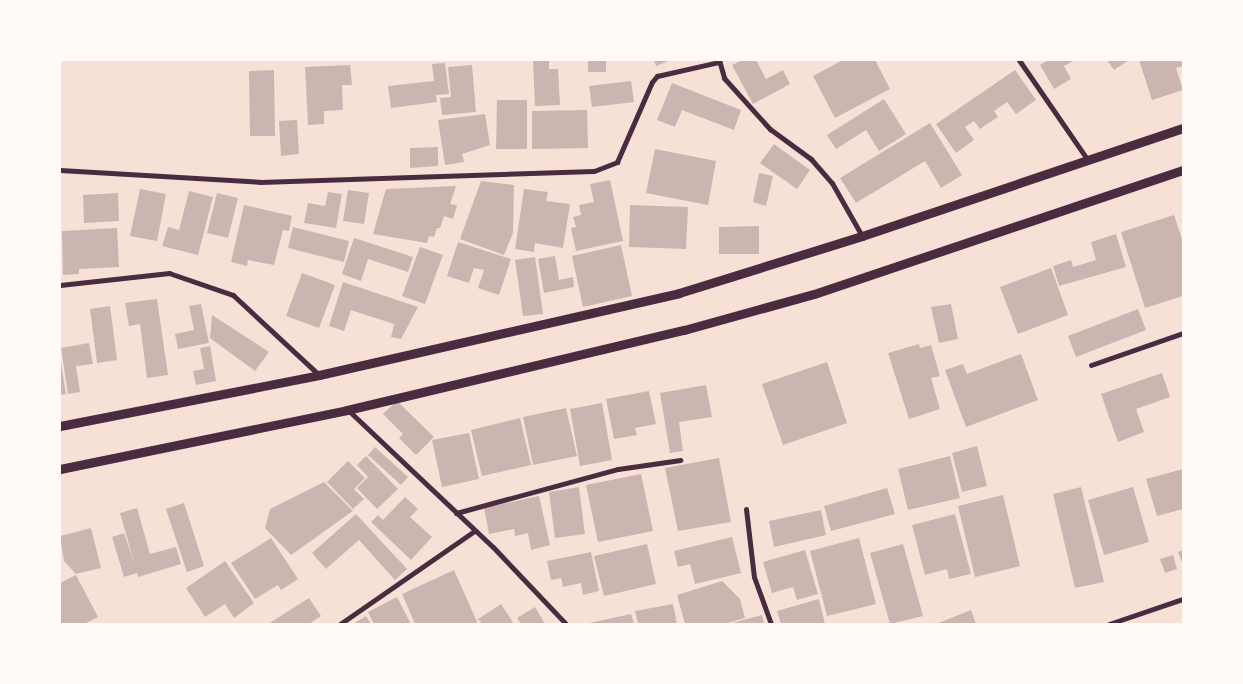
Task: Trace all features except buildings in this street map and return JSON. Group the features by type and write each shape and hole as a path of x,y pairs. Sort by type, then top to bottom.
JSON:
{"street":[{"path":"1019,60 1087,159"},
{"path":"60,170 260,182 594,171 617,162 652,82 658,76 719,61 724,78 770,129 811,159 832,183 862,236"},
{"path":"60,426 319,375 679,292 862,236 1183,128"},
{"path":"60,469 347,410 684,330 814,294 1183,170"},
{"path":"60,285 169,273 233,294 319,375"},
{"path":"1091,366 1183,333"},
{"path":"347,410 474,532 493,547 566,624"},
{"path":"456,513 618,469 680,460"},
{"path":"746,509 754,577 771,624"},
{"path":"340,624 474,532"},
{"path":"1110,624 1183,598"}]}
